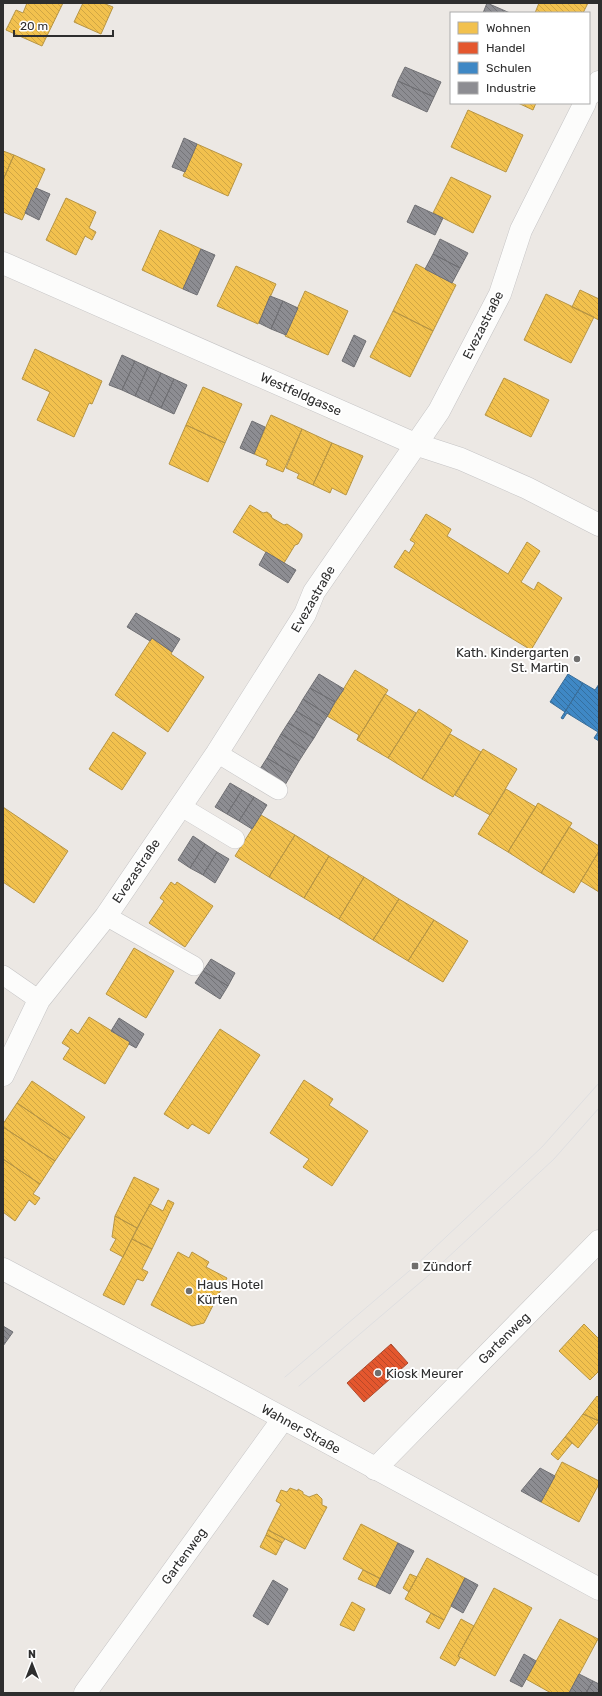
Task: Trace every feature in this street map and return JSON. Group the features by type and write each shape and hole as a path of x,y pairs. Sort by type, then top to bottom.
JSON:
{"street":[{"path":"590,95 599,82"},
{"name":"Evezastraße","path":"3,1075 39,1000 106,916 216,753 305,614 314,592 439,411 500,294 521,230 584,104"},
{"name":"Westfeldgasse","path":"3,263 415,444 462,458 527,488 599,525"},
{"name":"Gartenweg","path":"375,1469 599,1241"},
{"name":"Wahner Straße","path":"3,1269 599,1589"},
{"name":"Gartenweg","path":"85,1693 284,1419"}],"lane":[{"path":"216,753 278,790"},
{"path":"180,806 235,839"},
{"path":"106,916 194,966"},
{"path":"3,975 39,1000"}],"building: Wohnen":[{"path":"27,3 63,3 42,46 6,30 16,10 23,13"},
{"path":"83,3 103,3 113,7 101,34 74,22"},
{"path":"539,3 588,3 584,12 535,12"},
{"path":"520,104 536,104 533,110"},
{"path":"468,110 523,135 506,172 451,147"},
{"path":"197,144 242,164 228,196 183,176"},
{"path":"3,151 14,155 3,180"},
{"path":"14,155 45,169 22,220 3,212 3,180"},
{"path":"451,177 491,196 473,233 433,213"},
{"path":"66,198 96,212 89,228 96,232 92,240 85,236 76,255 46,240"},
{"path":"160,230 201,249 183,289 142,270"},
{"path":"416,264 456,285 433,331 393,311"},
{"path":"236,266 276,284 258,324 217,306"},
{"path":"580,290 599,299 599,320 572,307"},
{"path":"305,291 348,311 328,355 285,336"},
{"path":"546,294 594,317 571,363 524,340"},
{"path":"393,311 433,331 410,377 370,357"},
{"path":"35,349 102,381 92,404 89,403 74,437 37,420 50,392 22,379"},
{"path":"504,378 549,400 531,437 485,415"},
{"path":"203,387 242,404 225,443 186,425"},
{"path":"271,415 302,429 283,472 266,465 268,460 254,454"},
{"path":"186,425 225,443 208,482 169,464"},
{"path":"302,429 332,443 313,485 297,478 299,474 286,468"},
{"path":"332,443 363,456 346,495 332,488 330,493 313,485"},
{"path":"250,505 263,513 267,512 272,518 284,525 287,524 302,534 298,544 295,545 284,563 233,532"},
{"path":"426,514 451,529 447,536 508,574 527,542 540,551 521,582 534,590 538,582 562,598 531,650 394,567 405,550 409,553 415,543 410,540"},
{"path":"152,638 172,652 171,654 204,677 168,732 115,695"},
{"path":"355,670 388,690 357,740 359,735 327,716"},
{"path":"385,694 416,713 388,758 357,740"},
{"path":"419,709 452,730 422,779 388,758"},
{"path":"113,732 146,753 122,790 89,769"},
{"path":"450,734 481,752 453,797 422,779"},
{"path":"483,749 517,769 490,815 455,795"},
{"path":"506,789 536,807 508,852 478,834"},
{"path":"538,803 572,823 541,873 508,852"},
{"path":"3,807 68,851 34,903 3,882"},
{"path":"261,815 295,835 269,877 235,856"},
{"path":"569,827 599,846 599,851 574,893 541,873"},
{"path":"295,835 329,856 304,898 269,877"},
{"path":"599,851 599,892 581,881"},
{"path":"329,856 364,877 339,919 304,898"},
{"path":"364,877 399,899 373,940 339,919"},
{"path":"171,882 175,885 177,882 213,906 185,947 149,923 164,901 160,898"},
{"path":"399,899 434,920 408,961 373,940"},
{"path":"434,920 468,941 443,982 408,961"},
{"path":"134,948 174,971 146,1018 106,994"},
{"path":"89,1017 130,1042 105,1084 63,1059 70,1048 62,1043 71,1029 78,1034"},
{"path":"220,1029 260,1055 209,1134 192,1124 188,1129 164,1114"},
{"path":"304,1080 333,1099 329,1105 368,1131 332,1186 303,1167 309,1159 270,1133"},
{"path":"32,1081 85,1117 70,1139 17,1103"},
{"path":"17,1103 70,1139 55,1161 3,1127 3,1124"},
{"path":"3,1127 55,1161 40,1184 3,1159"},
{"path":"3,1159 40,1184 33,1194 40,1198 35,1205 29,1200 15,1221 3,1212"},
{"path":"134,1177 159,1189 137,1228 115,1216"},
{"path":"168,1200 174,1203 152,1249 132,1239 150,1204 163,1211"},
{"path":"115,1216 137,1228 123,1257 110,1250 116,1239 112,1237"},
{"path":"132,1239 152,1249 142,1269 148,1272 143,1281 137,1279 124,1305 103,1295"},
{"name":"Haus Hotel Kürten","path":"178,1252 189,1258 192,1252 209,1262 206,1267 227,1278 204,1323 192,1326 151,1305"},
{"path":"584,1324 599,1339 599,1371 590,1380 559,1351"},
{"path":"597,1396 599,1398 599,1421 583,1414"},
{"path":"583,1414 599,1421 578,1448 565,1437"},
{"path":"565,1437 572,1443 558,1460 551,1454"},
{"path":"562,1462 599,1481 599,1484 579,1522 541,1502"},
{"path":"290,1488 298,1491 298,1489 309,1497 317,1494 322,1499 322,1505 327,1507 305,1549 268,1530 281,1504 276,1501 281,1490 287,1492"},
{"path":"361,1524 398,1543 381,1579 343,1559"},
{"path":"268,1530 285,1539 282,1543 266,1535"},
{"path":"266,1535 282,1543 276,1555 260,1547"},
{"path":"427,1558 465,1578 444,1620 405,1599"},
{"path":"363,1570 381,1579 376,1587 358,1579"},
{"path":"410,1574 417,1577 409,1592 403,1588"},
{"path":"494,1588 532,1608 495,1676 458,1656"},
{"path":"352,1602 365,1609 354,1631 340,1625"},
{"path":"431,1613 444,1620 439,1629 426,1622"},
{"path":"461,1619 474,1626 458,1656 460,1658 455,1666 440,1658"},
{"path":"560,1619 598,1639 569,1693 551,1693 526,1679"}],"building: Handel":[{"name":"Kiosk Meurer","path":"391,1344 408,1363 364,1402 347,1383"}],"building: Schulen":[{"path":"568,674 583,683 565,712 550,702"},
{"path":"583,683 595,690 599,684 599,741 594,738 598,732 567,713 563,719 561,718"}],"building: Industrie":[{"path":"487,3 508,12 483,12"},
{"path":"405,67 441,82 434,97 398,81"},
{"path":"398,81 434,97 427,112 392,96"},
{"path":"184,138 197,144 185,172 172,167"},
{"path":"36,188 50,194 39,220 25,213"},
{"path":"415,205 443,218 435,235 407,222"},
{"path":"440,239 468,253 460,268 433,254"},
{"path":"201,249 215,255 197,295 183,289"},
{"path":"433,254 460,268 452,283 425,269"},
{"path":"270,296 283,301 271,329 259,323"},
{"path":"283,301 298,308 286,335 271,329"},
{"path":"354,335 366,341 354,367 342,361"},
{"path":"122,355 135,361 122,390 109,385"},
{"path":"135,361 148,367 135,396 122,390"},
{"path":"148,367 161,373 148,402 135,396"},
{"path":"161,373 174,379 161,408 148,402"},
{"path":"174,379 187,385 174,414 161,408"},
{"path":"252,421 265,427 254,454 240,448"},
{"path":"266,552 296,570 288,583 259,565"},
{"path":"136,613 180,639 172,652 152,638 150,641 127,627"},
{"path":"319,674 344,689 335,702 310,688"},
{"path":"310,688 335,702 328,715 303,699"},
{"path":"303,699 328,715 321,726 296,711"},
{"path":"296,711 321,726 314,738 288,723"},
{"path":"288,723 314,738 306,750 281,734"},
{"path":"281,734 306,750 299,761 274,746"},
{"path":"274,746 299,761 292,773 267,758"},
{"path":"267,758 292,773 285,785 260,769"},
{"path":"230,783 242,790 227,814 215,807"},
{"path":"242,790 254,797 239,821 227,814"},
{"path":"254,797 267,805 252,829 239,821"},
{"path":"193,836 205,844 190,868 178,860"},
{"path":"205,844 217,852 203,875 190,868"},
{"path":"217,852 229,859 215,883 203,875"},
{"path":"211,959 235,973 228,986 203,971"},
{"path":"203,971 228,986 220,999 195,983"},
{"path":"119,1018 144,1034 136,1048 129,1044 130,1042 111,1031"},
{"path":"3,1326 13,1332 3,1346"},
{"path":"540,1468 555,1476 541,1502 521,1491"},
{"path":"398,1543 414,1551 390,1594 376,1587"},
{"path":"465,1578 478,1585 463,1613 451,1606"},
{"path":"273,1580 288,1589 268,1625 253,1616"},
{"path":"524,1654 536,1661 522,1687 510,1681"},
{"path":"579,1674 593,1681 586,1693 569,1693"},
{"path":"593,1681 599,1684 599,1693 586,1693"}],"tram line":[{"path":"285,1377 415,1266 542,1147 599,1083"},
{"path":"299,1386 429,1275 554,1159 599,1108"}],"place":[{"name":"Kath. Kindergarten St. Martin","path":"577,659"},
{"name":"Zündorf","path":"415,1266"},
{"name":"Haus Hotel Kürten","path":"189,1291"},
{"name":"Kiosk Meurer","path":"378,1373"}]}
